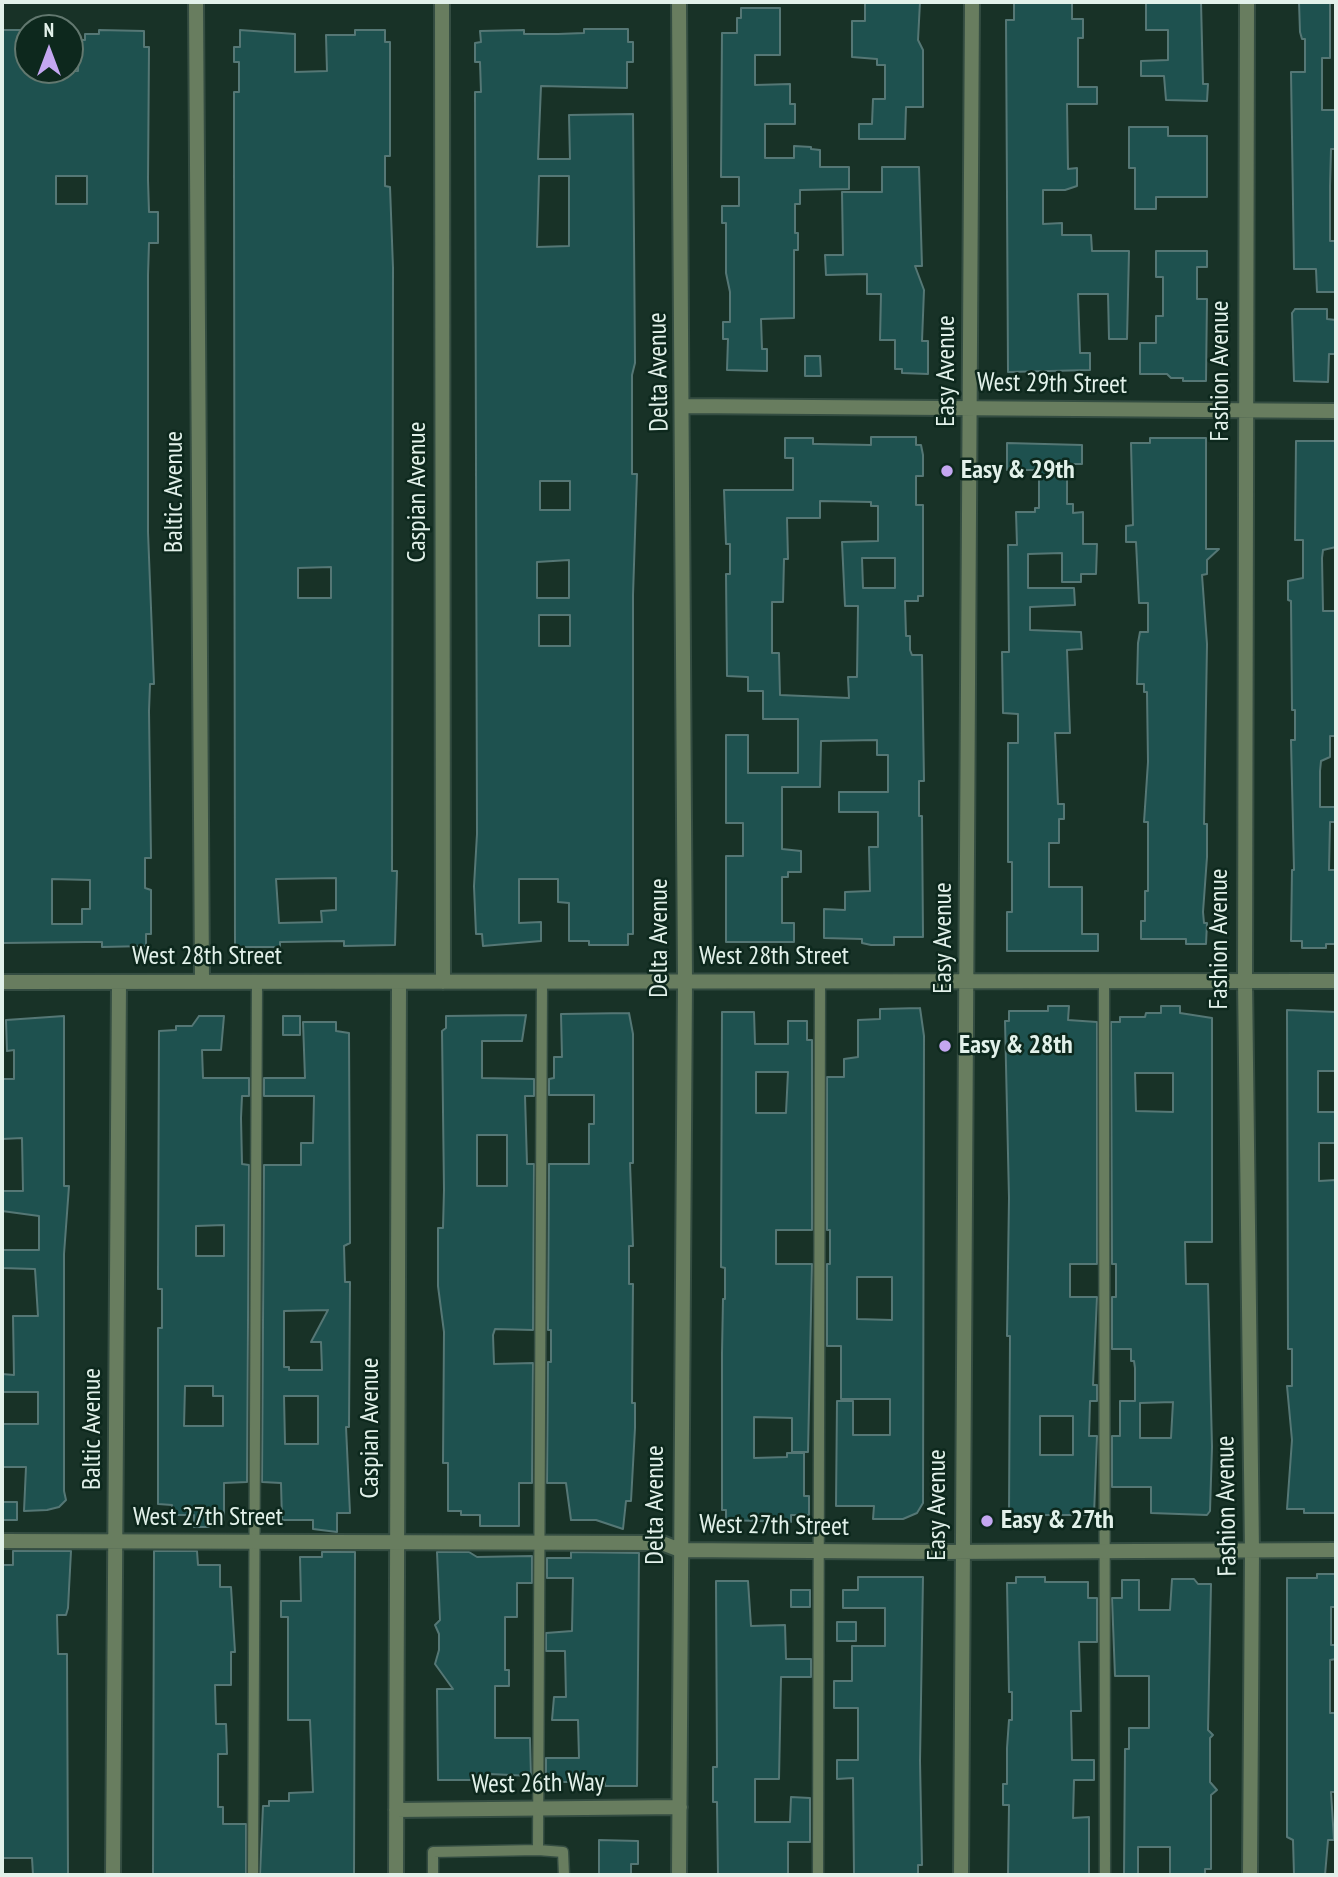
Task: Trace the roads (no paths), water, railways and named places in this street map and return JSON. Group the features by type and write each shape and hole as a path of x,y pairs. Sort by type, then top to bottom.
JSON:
{"street":[{"name":"Baltic Avenue","path":"196,2 202,982"},
{"name":"Caspian Avenue","path":"442,2 443,982"},
{"name":"Delta Avenue","path":"679,2 684,406 685,982 680,1875"},
{"name":"Easy Avenue","path":"961,1875 972,2"},
{"name":"Fashion Avenue","path":"1247,2 1245,981 1252,1550 1250,1875"},
{"name":"West 29th Street","path":"684,406 1336,411"},
{"name":"West 28th Street","path":"2,982 1336,981"},
{"name":"Baltic Avenue","path":"113,1875 119,982"},
{"name":"Caspian Avenue","path":"396,1875 395,1543 399,982"},
{"name":"West 27th Street","path":"2,1541 662,1543 680,1550 962,1552 1336,1550"},
{"name":"West 26th Way","path":"396,1810 680,1807"}],"lane":[{"path":"253,1875 257,982"},
{"path":"538,1850 536,1808 542,982"},
{"path":"818,1875 820,982"},
{"path":"1104,982 1105,1875"},
{"path":"433,1875 433,1852 538,1850 563,1852 564,1875"}],"place":[{"name":"Easy & 29th","path":"947,471"},
{"name":"Easy & 28th","path":"945,1046"},
{"name":"Easy & 27th","path":"987,1521"}]}
